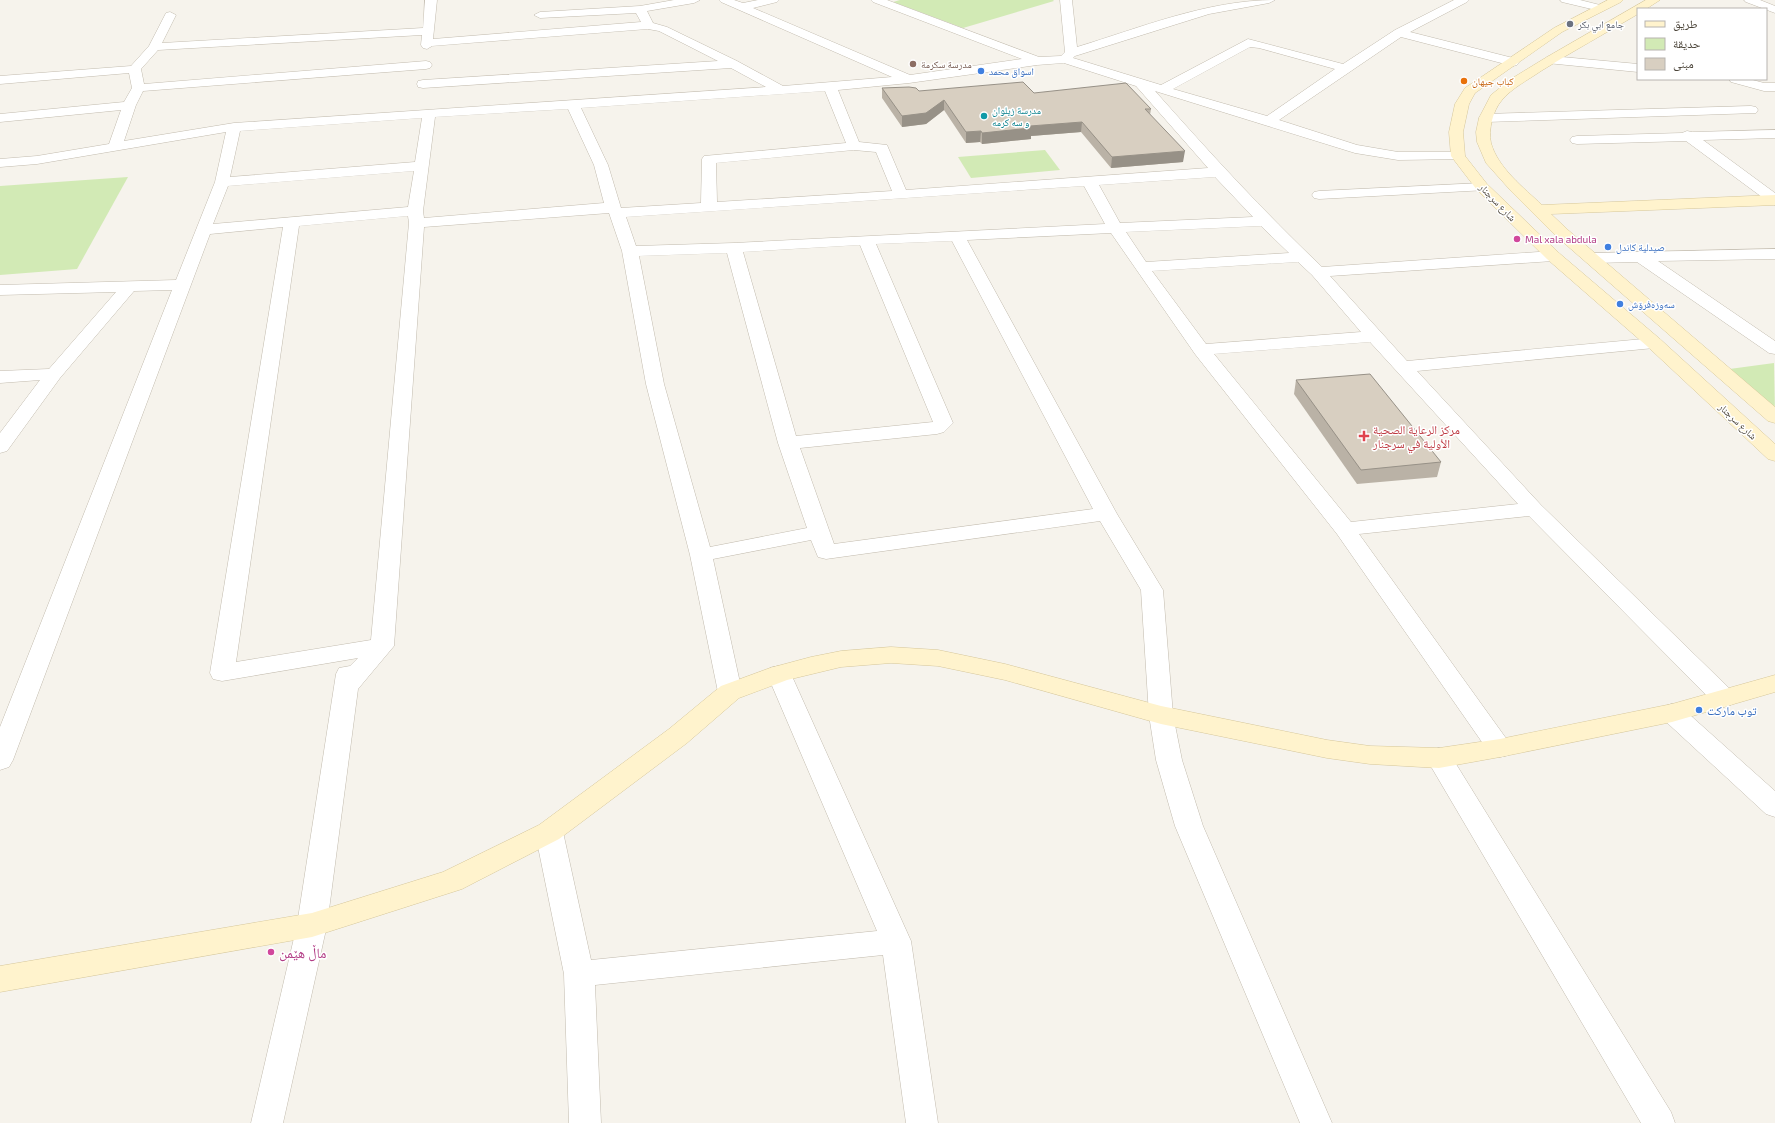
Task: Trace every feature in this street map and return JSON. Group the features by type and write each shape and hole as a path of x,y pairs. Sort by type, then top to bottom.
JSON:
{"street":[{"path":"346,687 382,646 416,217 422,166 423,84 431,0"},
{"path":"540,15 640,8 694,0"},
{"path":"725,0 909,79"},
{"path":"742,7 773,0"},
{"path":"877,0 1037,61"},
{"path":"1066,0 1068,56"},
{"path":"0,163 37,160 234,127 423,114 573,106 830,87 909,79 1068,56 1207,12 1268,0"},
{"path":"1269,120 1399,33 1464,0"},
{"path":"1566,0 1600,8"},
{"path":"1068,56 1141,83 1269,120 1334,143 1377,153 1398,156 1458,156 1456,132 1462,104 1470,91 1558,30 1617,0"},
{"name":"شارع سرجنار","path":"1640,8 1654,0"},
{"path":"1750,0 1775,10"},
{"path":"640,8 648,25"},
{"name":"شارع سرجنار","path":"1637,10 1551,60 1516,82 1496,98 1486,118 1483,132 1484,142 1491,160 1516,188 1562,233 1593,258 1775,417"},
{"path":"0,80 135,69 154,47 170,15"},
{"path":"1585,15 1614,23"},
{"path":"427,43 648,25 663,29 733,64 780,90"},
{"path":"154,47 427,31"},
{"path":"1399,33 1513,62"},
{"path":"1163,89 1248,44 1260,45 1345,68"},
{"path":"1551,60 1637,68"},
{"path":"423,84 733,64"},
{"path":"138,88 426,65"},
{"path":"115,147 129,104 138,88 135,69"},
{"path":"1739,80 1764,87 1775,87"},
{"path":"1141,83 1219,172 1265,221 1304,257 1374,336 1534,509 1724,698"},
{"path":"830,87 854,146"},
{"path":"0,118 129,104"},
{"path":"573,106 601,165 630,252 655,384 701,555 730,692"},
{"path":"1486,118 1661,114 1751,110"},
{"path":"1661,114 1775,200"},
{"path":"0,760 222,182 234,127"},
{"path":"1577,140 1775,134"},
{"path":"709,208 709,159 854,146 882,148 901,195"},
{"name":"شارع سرجنار","path":"1458,156 1482,187 1553,256 1654,343 1775,455"},
{"path":"222,182 422,166"},
{"path":"203,230 292,221 709,208 1219,172"},
{"path":"1089,181 1115,228 1141,267 1202,350 1345,529 1500,748"},
{"path":"1319,195 1482,187"},
{"path":"1540,210 1775,200"},
{"path":"292,221 222,673 382,646"},
{"path":"630,252 1265,221"},
{"path":"956,236 1106,514 1152,590 1161,714 1168,760 1189,826 1316,1123"},
{"path":"788,443 937,428 943,423 866,240"},
{"path":"734,248 788,443 826,552 1106,514"},
{"path":"1593,258 1775,254"},
{"path":"1318,272 1553,256"},
{"path":"1141,267 1304,257"},
{"path":"1641,257 1775,349"},
{"path":"0,290 183,285"},
{"path":"0,447 54,374 128,287"},
{"path":"1202,350 1374,336"},
{"path":"1402,366 1654,343"},
{"path":"0,377 54,374"},
{"path":"1345,529 1534,509"},
{"path":"701,555 818,532"},
{"path":"267,1123 312,925 351,651"},
{"path":"0,979 312,925 452,881 549,832 678,736 730,692 779,674 811,665 841,659 883,655 916,656 952,660 1005,672 1161,714 1327,749 1370,755 1439,758 1500,748 1672,713 1775,683"},
{"path":"779,674 896,941 922,1123"},
{"path":"1672,713 1775,807"},
{"path":"1439,758 1659,1123"},
{"path":"549,832 579,974 585,1123"},
{"path":"579,974 896,941"}],"green space":[{"path":"900,0 1054,1 963,28 893,2"},
{"path":"1045,150 1060,170 971,178 958,157"},
{"path":"128,177 77,269 0,275 0,186"},
{"path":"1774,363 1775,414 1722,370"}],"building":[{"path":"1023,82 1034,93 1126,83 1151,109 1145,109 1185,151 1112,157 1082,122 1030,126 1031,128 982,133 981,131 966,132 944,100 926,113 902,116 882,88 909,87 916,88 919,91"},
{"name":"مركز الرعاية الصحية الأولية في سرجنار","path":"1370,374 1441,462 1361,470 1296,380"}],"place":[{"name":"جامع ابي بكر","path":"1570,24"},
{"name":"مدرسة سكرمة","path":"913,64"},
{"name":"اسواق محمد","path":"981,71"},
{"name":"كباب جيهان","path":"1464,81"},
{"name":"مدرسة زيلوان و سه كرمه","path":"984,116"},
{"name":"Mal xala abdula","path":"1517,239"},
{"name":"صيدلية كاندل","path":"1608,247"},
{"name":"سەوزەفرۆش","path":"1620,304"},
{"name":"مركز الرعاية الصحية الأولية في سرجنار","path":"1364,436"},
{"name":"توب ماركت","path":"1699,710"},
{"name":"ماڵ هێمن","path":"271,952"}]}
